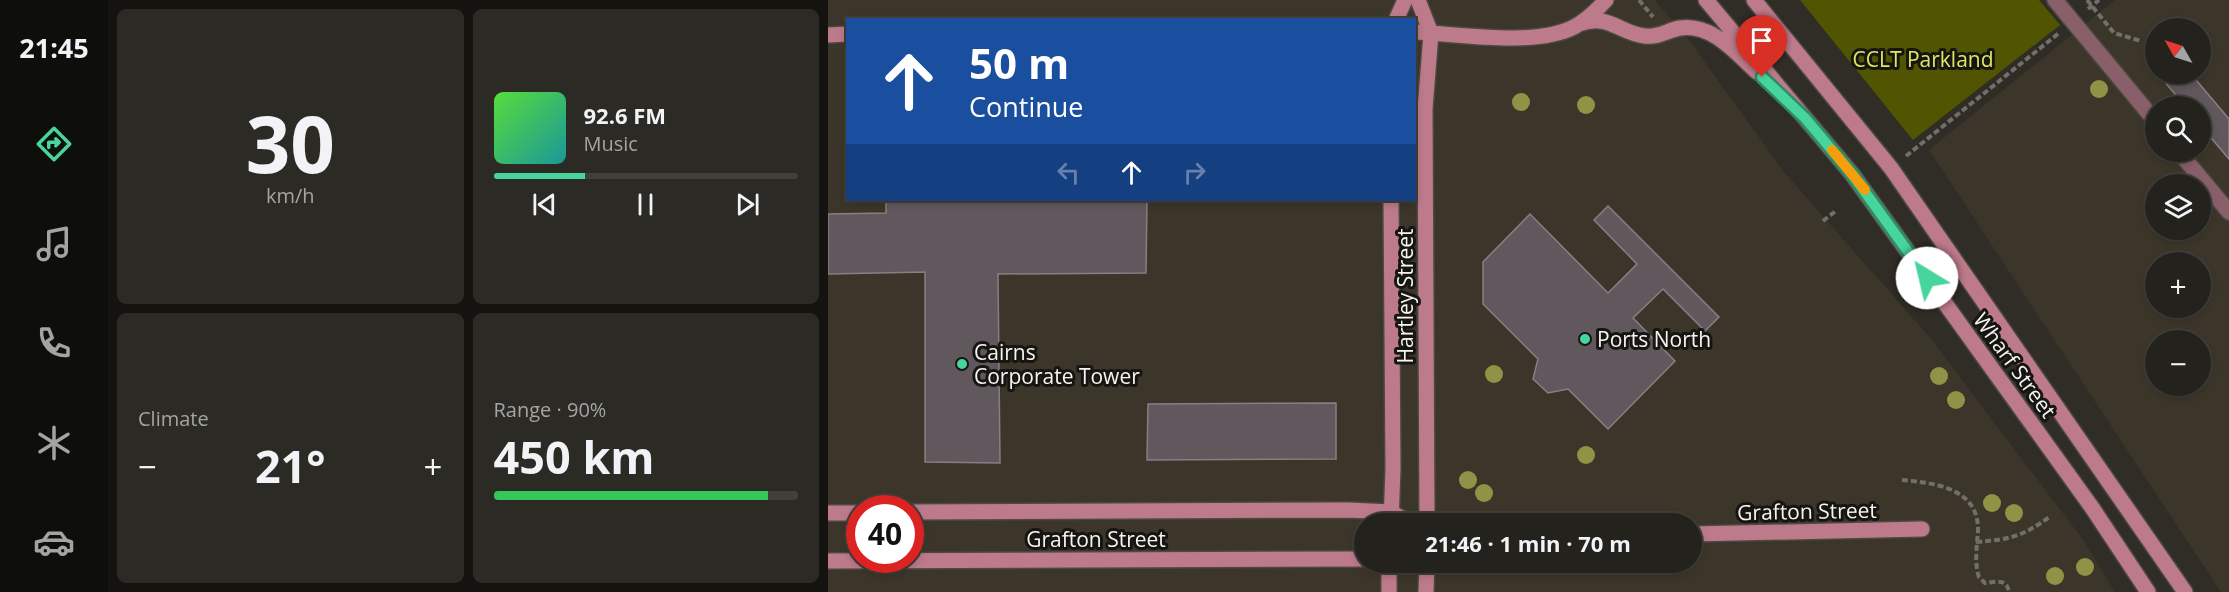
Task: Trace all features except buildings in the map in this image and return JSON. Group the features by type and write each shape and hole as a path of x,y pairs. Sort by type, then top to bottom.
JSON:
{"street":[{"path":"1397,18 1406,0"},
{"name":"Hartley Street","path":"1418,0 1431,33 1425,109 1427,513"},
{"path":"1579,24 1592,15 1606,0"},
{"name":"Wharf Street","path":"1706,0 1864,189 2092,509 2148,592"},
{"name":"Wharf Street","path":"1754,0 1891,168 2185,592"},
{"path":"2055,0 2145,110"},
{"path":"1416,32 1529,38 1554,34 1593,20 1605,21 1644,36 1657,36 1682,28 1702,30 1718,38 1734,51 1805,118"},
{"path":"828,35 846,34"},
{"path":"2187,162 2229,212"},
{"name":"Hartley Street","path":"1391,201 1391,513"},
{"name":"Grafton Street","path":"924,512 1354,518"},
{"path":"828,513 846,513"},
{"name":"Grafton Street","path":"1702,534 1922,529"},
{"name":"Grafton Street","path":"828,561 1354,559"},
{"path":"1389,573 1389,592"},
{"path":"1426,592 1427,573"}],"path":[{"path":"2087,0 2114,33 2141,41"},
{"path":"2092,6 2099,0"},
{"path":"1642,1 1654,18"},
{"path":"1903,158 2072,22"},
{"path":"1823,221 1837,210"},
{"path":"1902,480 1936,484 1958,493 1968,502 1977,522 1979,577 1985,583 1997,580 2004,583 2009,592"},
{"path":"1976,542 2007,540 2028,531 2051,516"}],"shaded area":[{"path":"828,0 1655,0 1689,40 1784,172 1932,340 2084,541 2115,592 828,592"},
{"path":"2115,0 2229,0 2229,592 2221,592 1929,150"}],"green space":[{"name":"CCLT Parkland","path":"1800,0 2039,0 2060,25 1913,140"}],"slow traffic":[{"path":"1832,150 1865,190"}],"place":[{"name":"Ports North","path":"1585,339"},
{"name":"Cairns Corporate Tower","path":"962,364"}],"route":[{"path":"1762,77 1805,118 1852,174 1927,278"}]}
